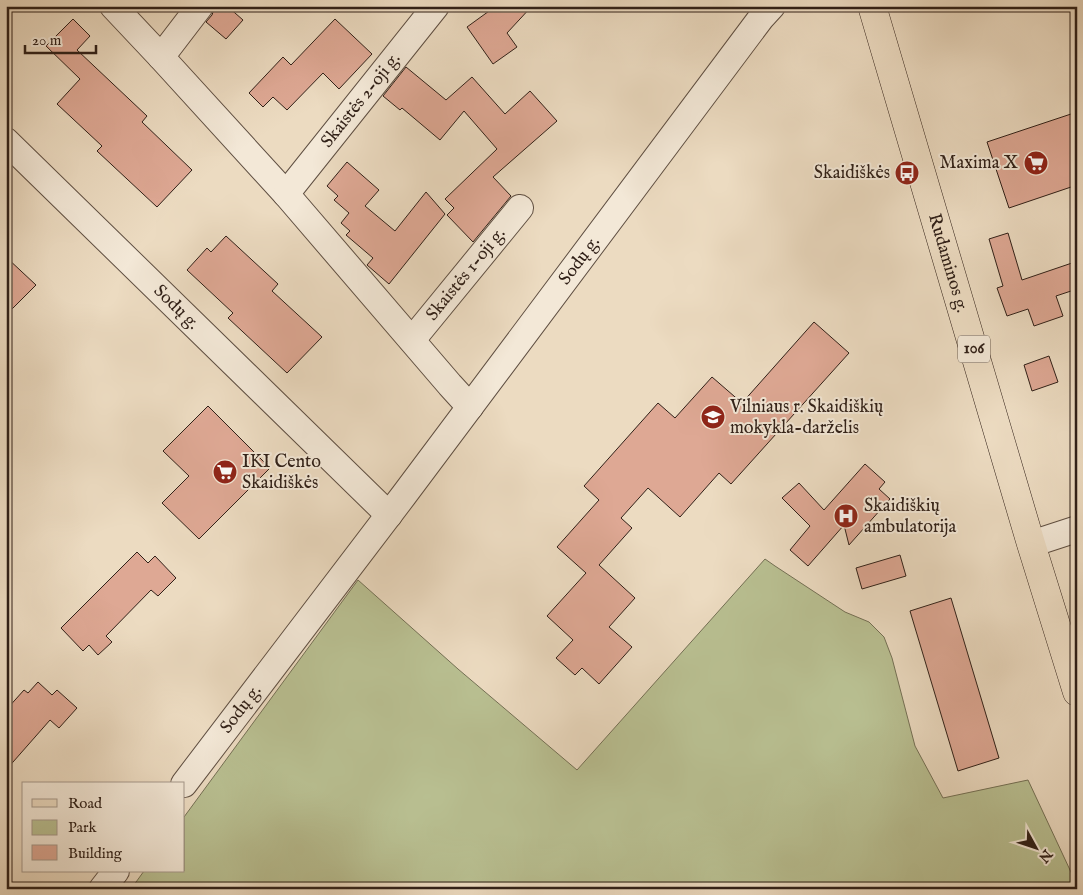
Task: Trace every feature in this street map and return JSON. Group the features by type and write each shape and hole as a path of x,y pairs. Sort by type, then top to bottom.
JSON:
{"main road":[{"name":"Rudaminos g.","path":"872,6 1031,544 1077,692"}],"street":[{"path":"113,6 286,194 470,406"},
{"path":"161,57 200,6"},
{"name":"Skaistės 2-oji g.","path":"286,194 436,6"},
{"name":"Sodų g.","path":"185,783 389,515 761,18 772,6"},
{"name":"Sodų g.","path":"6,141 389,515"},
{"name":"Skaistės 1-oji g.","path":"412,340 520,208"},
{"path":"1031,544 1077,529"},
{"path":"102,889 115,872"}],"green space":[{"path":"765,559 845,612 869,622 884,637 892,658 915,746 943,798 1028,780 1077,885 1077,889 131,889 143,872 185,872 185,816 358,580 458,669 577,770"}],"building":[{"path":"215,6 227,6 243,20 226,39 206,22 212,15"},
{"path":"496,6 532,6 507,33 517,47 493,64 467,27"},
{"path":"73,19 90,36 77,50 147,116 142,122 192,170 157,207 97,151 102,146 57,104 80,79 46,46"},
{"path":"335,19 372,54 339,89 323,73 287,110 273,97 263,107 249,93 283,57 291,65"},
{"path":"406,67 446,100 472,77 505,114 530,91 557,121 493,177 511,196 473,242 447,215 454,208 445,199 497,149 464,111 440,140 402,108 400,110 383,96"},
{"name":"Maxima X","path":"1077,112 1077,185 1009,208 987,142"},
{"path":"347,162 379,190 365,206 395,231 426,192 445,214 389,284 367,265 373,258 346,235 350,231 341,223 349,213 334,200 338,196 327,186"},
{"path":"1008,233 1022,280 1072,263 1077,277 1077,289 1056,296 1063,316 1034,326 1028,309 1007,316 997,288 1003,286 989,239"},
{"path":"226,236 278,284 272,291 322,337 287,373 228,318 233,313 187,270 207,248 211,252"},
{"path":"6,257 36,285 6,315"},
{"path":"814,322 849,353 731,484 719,473 680,517 648,488 621,518 632,528 599,565 635,598 609,627 632,647 599,684 582,668 575,675 556,658 573,640 547,616 586,573 557,547 599,500 584,486 658,403 675,418 712,377 742,403"},
{"path":"1049,356 1058,382 1032,391 1024,365"},
{"name":"IKI Cento Skaidiškės","path":"208,406 270,468 199,539 162,503 189,476 163,451"},
{"name":"Skaidiškių ambulatorija","path":"865,464 885,482 879,489 890,499 849,545 844,525 808,566 790,550 810,526 782,498 799,483 824,510"},
{"path":"137,552 148,563 155,556 176,578 158,596 151,590 106,636 112,642 98,655 89,645 83,651 61,628"},
{"path":"900,555 906,576 862,589 856,568"},
{"path":"951,598 999,758 958,771 910,611"},
{"path":"38,682 52,695 57,690 77,708 59,728 50,720 6,770 6,710 24,690 28,693"}],"place":[{"name":"Maxima X","path":"1036,163"},
{"name":"Skaidiškės","path":"907,173"},
{"name":"Vilniaus r. Skaidiškių mokykla-darželis","path":"713,417"},
{"name":"IKI Cento Skaidiškės","path":"225,472"},
{"name":"Skaidiškių ambulatorija","path":"846,516"}]}
